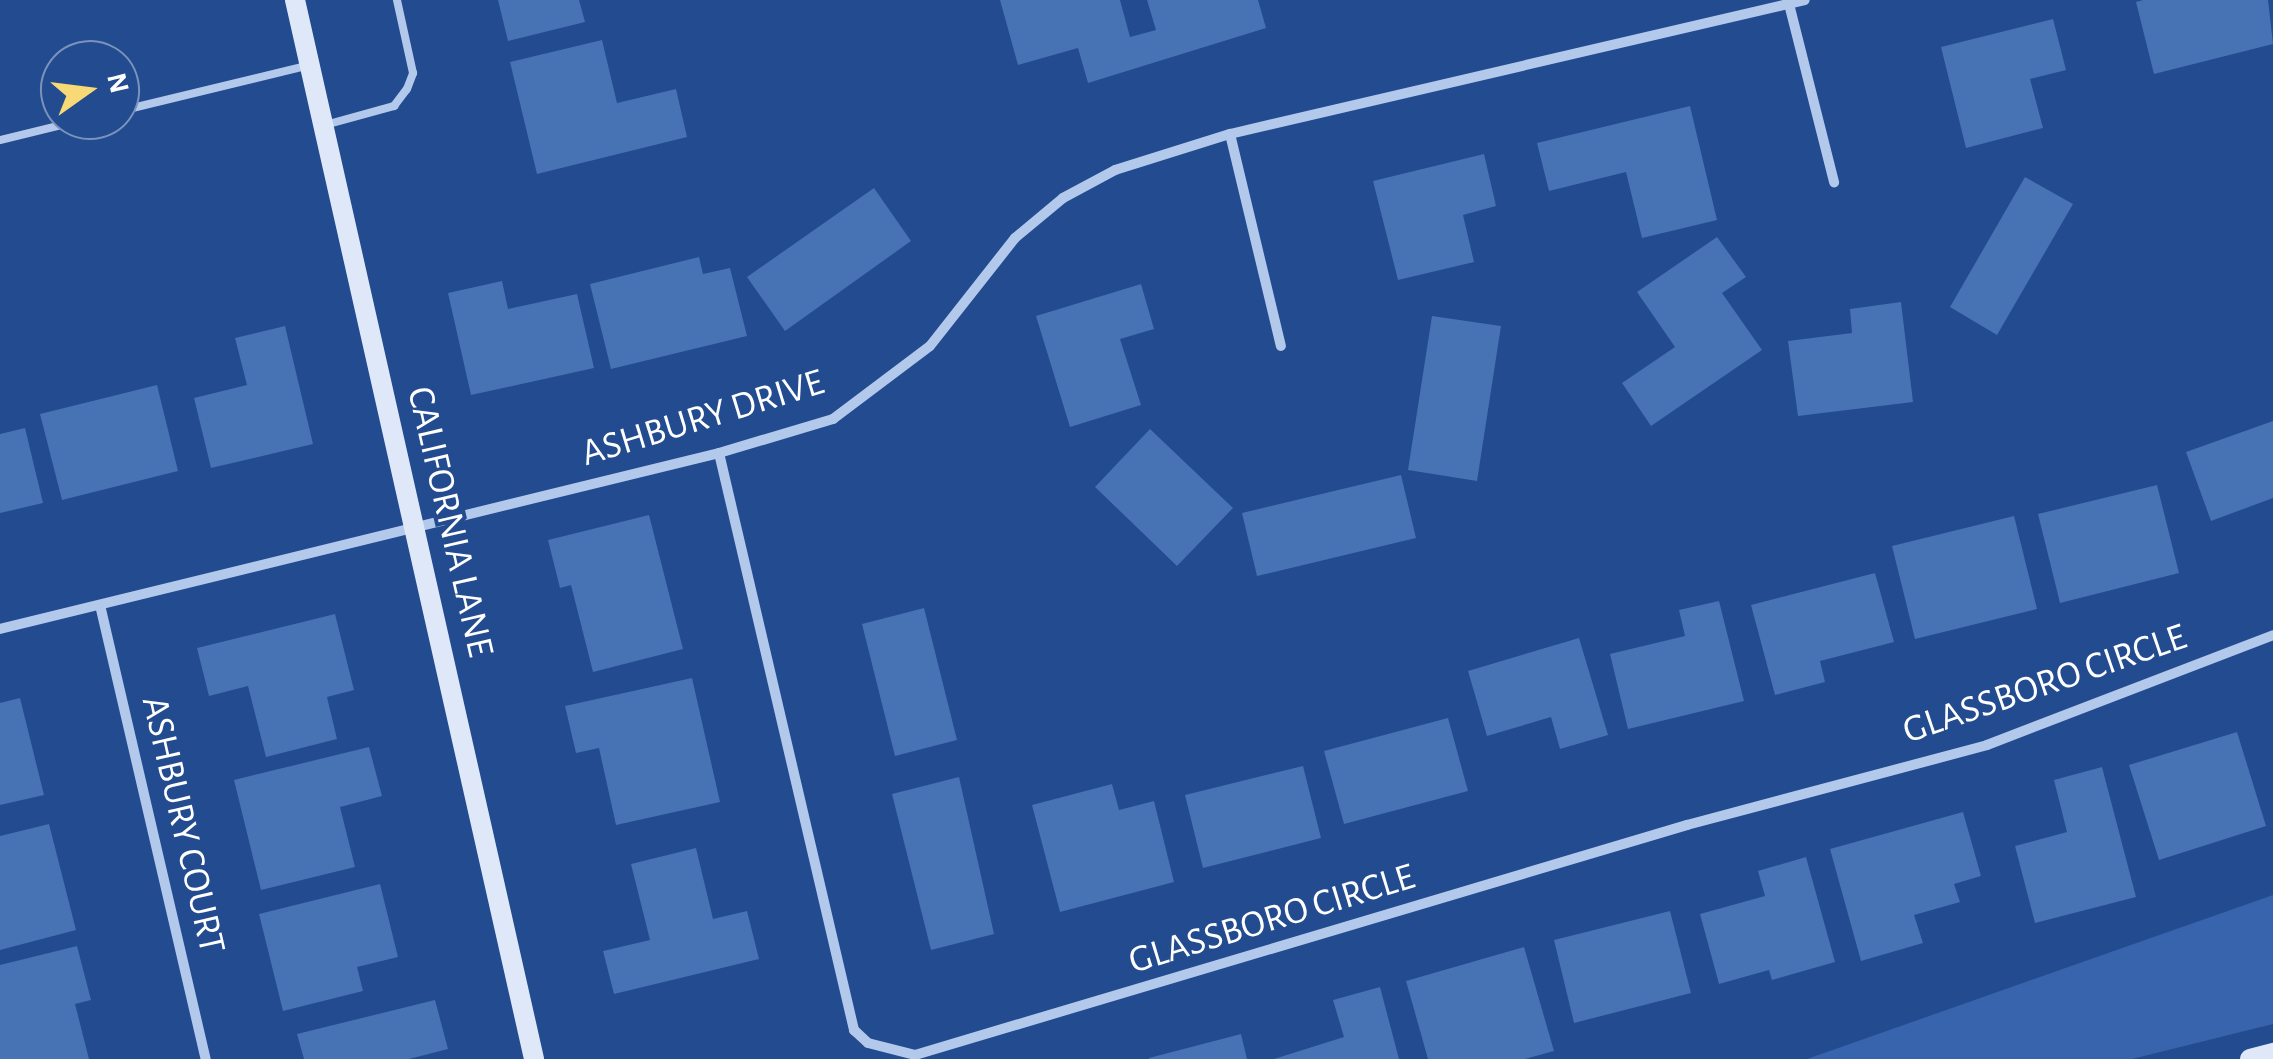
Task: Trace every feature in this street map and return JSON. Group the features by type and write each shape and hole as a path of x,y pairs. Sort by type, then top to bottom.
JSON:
{"street":[{"name":"CALIFORNIA LANE","path":"295,0 534,1059"},
{"name":"ASHBURY DRIVE","path":"0,629 719,453 834,418 930,346 1016,238 1063,198 1116,170 1230,134 1805,0"},
{"path":"1789,4 1834,182"},
{"path":"1230,134 1281,346"},
{"name":"GLASSBORO CIRCLE","path":"719,453 854,1030 868,1043 915,1056 1687,825 1988,745 2273,635"},
{"name":"ASHBURY COURT","path":"100,605 206,1059"},
{"path":"2250,1059 2273,1053"}],"lane":[{"path":"324,126 394,106 407,90 413,73 398,0"},
{"path":"140,106 310,65"},
{"path":"0,140 40,130"}],"shaded area":[{"path":"2273,895 2273,1024 2132,1059 1807,1059"}],"building":[{"path":"498,0 579,0 585,22 508,41"},
{"path":"1000,0 1120,0 1130,37 1156,30 1147,0 1258,0 1266,28 1088,83 1078,48 1018,65"},
{"path":"2268,0 2273,44 2154,74 2136,2"},
{"path":"2053,19 2066,70 2030,79 2043,128 1966,148 1941,47"},
{"path":"602,40 617,103 676,89 687,137 537,174 510,62"},
{"path":"1690,106 1717,220 1642,238 1626,172 1549,191 1537,143"},
{"path":"1484,154 1496,206 1463,215 1474,262 1398,280 1373,181"},
{"path":"2025,177 2073,204 1997,335 1950,307"},
{"path":"874,188 911,241 785,331 747,277"},
{"path":"1717,237 1746,277 1722,293 1762,350 1651,426 1622,383 1675,347 1637,292"},
{"path":"699,257 703,274 730,268 747,336 611,369 590,284"},
{"path":"502,281 508,309 577,294 594,368 471,395 448,293"},
{"path":"1141,284 1154,329 1120,339 1141,405 1070,427 1036,316"},
{"path":"1901,302 1913,402 1798,416 1788,341 1852,333 1850,309"},
{"path":"1432,316 1501,326 1477,481 1408,470"},
{"path":"285,326 313,444 211,468 194,398 247,385 235,338"},
{"path":"157,385 178,471 62,500 40,414"},
{"path":"2273,421 2273,498 2211,521 2186,452"},
{"path":"25,428 43,503 0,513 0,434"},
{"path":"1150,429 1233,508 1177,566 1095,487"},
{"path":"1401,475 1416,538 1257,576 1242,513"},
{"path":"2157,485 2179,573 2060,603 2038,514"},
{"path":"649,515 683,649 593,672 571,585 560,588 548,540"},
{"path":"2014,516 2037,609 1915,639 1892,546"},
{"path":"1875,573 1894,642 1820,661 1825,682 1775,695 1751,605"},
{"path":"1719,601 1744,701 1628,729 1610,654 1685,636 1679,610"},
{"path":"924,608 957,740 895,756 862,624"},
{"path":"335,614 354,690 327,697 337,739 266,757 248,686 209,696 197,648"},
{"path":"1579,638 1608,735 1560,749 1551,717 1487,736 1468,671"},
{"path":"692,678 720,802 616,825 599,748 576,753 565,706"},
{"path":"20,698 44,795 0,805 0,703"},
{"path":"1448,718 1468,791 1344,824 1324,751"},
{"path":"2237,732 2266,826 2159,860 2129,765"},
{"path":"369,747 382,796 340,807 355,867 261,890 234,780"},
{"path":"1303,766 1321,838 1203,868 1185,795"},
{"path":"2102,767 2136,897 2035,923 2015,846 2067,832 2054,780"},
{"path":"959,777 994,934 931,950 892,794"},
{"path":"1112,784 1119,810 1154,801 1174,882 1060,912 1032,805"},
{"path":"1963,812 1981,876 1954,884 1960,902 1914,915 1923,943 1861,961 1830,849"},
{"path":"49,824 76,930 0,950 0,836"},
{"path":"696,848 713,919 747,911 759,959 614,994 603,951 650,940 631,864"},
{"path":"1806,857 1835,962 1772,980 1769,970 1719,984 1700,914 1765,896 1758,871"},
{"path":"380,884 398,957 357,967 363,991 283,1011 259,914"},
{"path":"1670,911 1691,993 1574,1023 1554,940"},
{"path":"77,946 91,1000 75,1004 89,1059 0,1059 0,965"},
{"path":"1524,947 1554,1051 1525,1059 1428,1059 1406,981"},
{"path":"1380,987 1399,1059 1274,1059 1344,1037 1333,1000"},
{"path":"435,1000 448,1049 409,1059 304,1059 297,1034"},
{"path":"1241,1034 1247,1059 1149,1059 1149,1058"}]}
